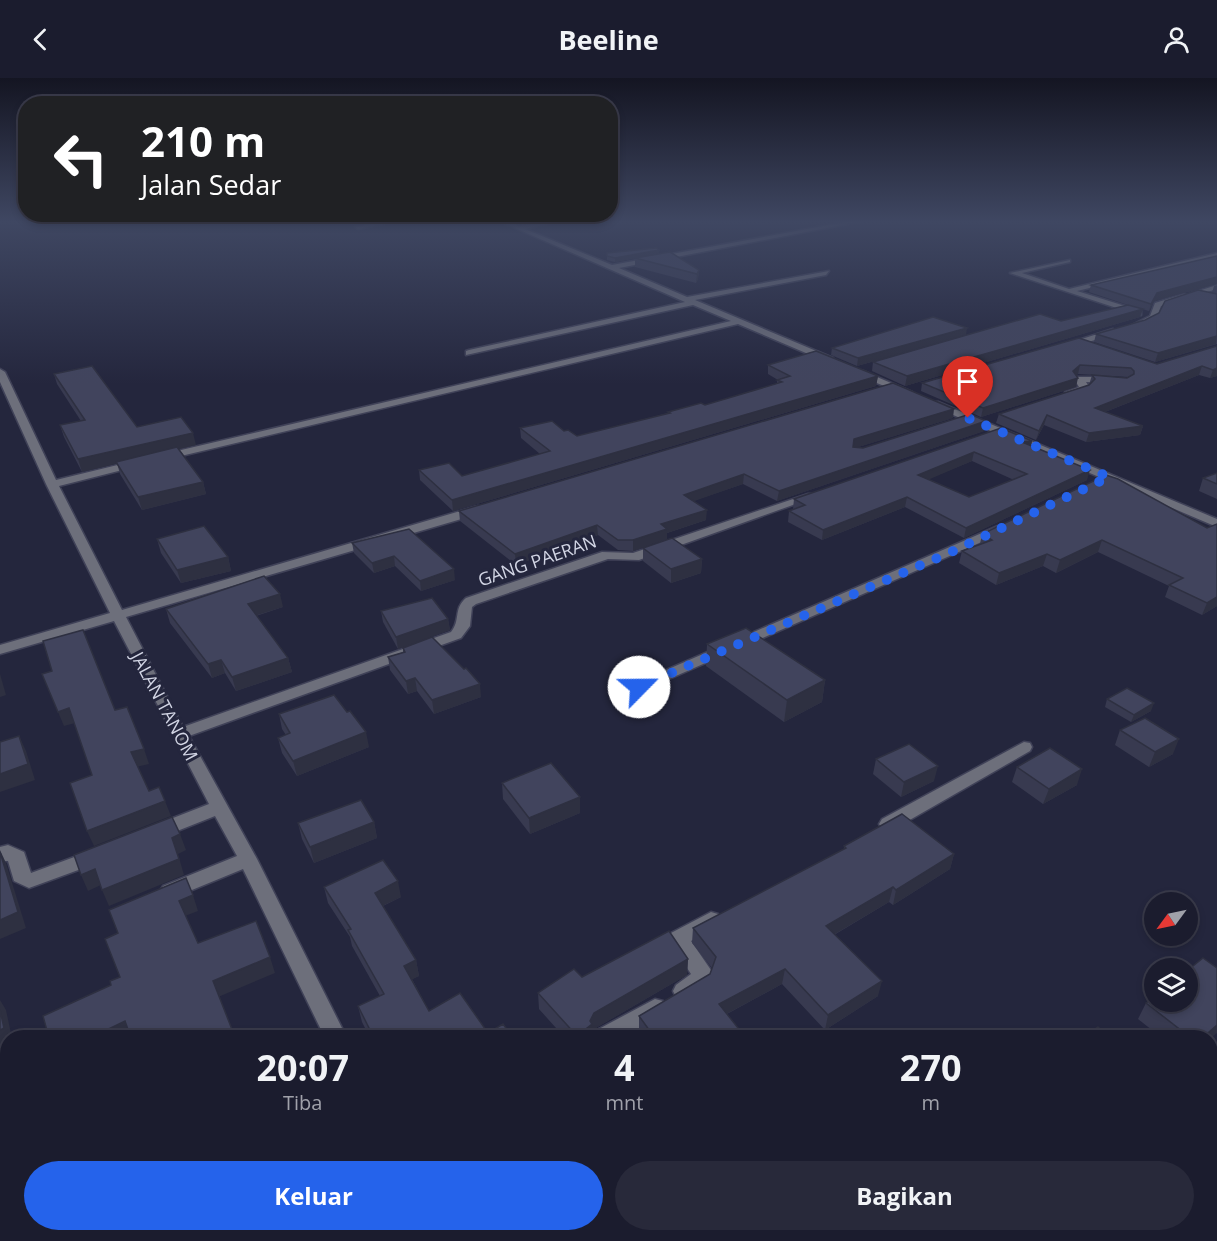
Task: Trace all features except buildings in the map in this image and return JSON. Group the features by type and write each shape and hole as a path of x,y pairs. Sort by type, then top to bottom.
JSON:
{"street":[{"path":"632,275 736,322 892,386 916,392"},
{"path":"469,353 690,300 815,275"},
{"path":"1021,275 1153,317"},
{"path":"1069,291 1134,275"},
{"path":"1129,327 1153,317 1158,305 1217,287"},
{"path":"1196,293 1217,299"},
{"path":"52,484 736,322"},
{"path":"1055,349 1118,330"},
{"path":"1078,342 1098,349"},
{"path":"856,371 866,368"},
{"name":"JALAN TANOM","path":"0,372 52,484 119,617 179,734 248,859 332,1030"},
{"path":"1063,396 1085,388 1078,380 1082,378 1119,381"},
{"path":"870,392 892,386"},
{"path":"926,400 1217,523"},
{"path":"980,423 1000,416"},
{"path":"946,425 968,418"},
{"path":"976,439 999,431"},
{"path":"1088,488 1109,477"},
{"name":"GANG PAERAN","path":"179,734 456,634 463,626 465,606 471,601 607,555 634,557 822,493"},
{"path":"0,650 496,505"},
{"path":"639,687 1013,523"},
{"path":"870,834 1024,747"},
{"path":"143,837 220,807"},
{"path":"0,854 8,852 17,857 21,876 29,881 111,850"},
{"path":"155,897 248,859"},
{"path":"617,1030 699,982 702,973 678,943 678,939 725,913"}],"route":[{"path":"639,687 949,553 1109,477 968,418"}]}
